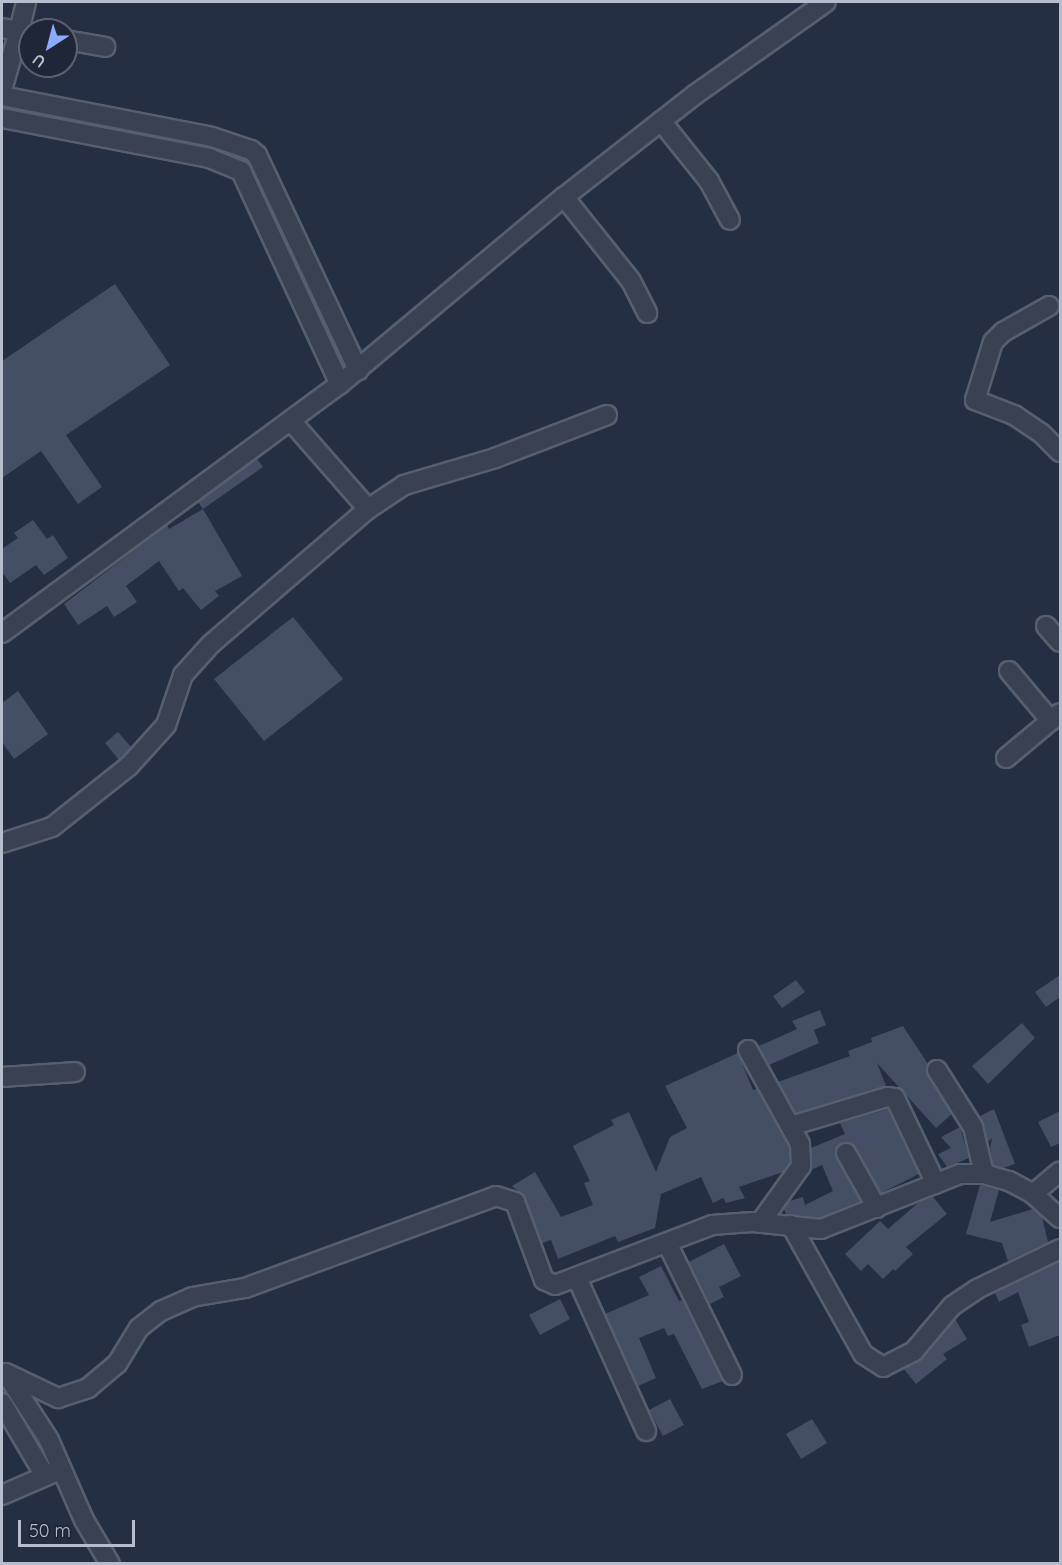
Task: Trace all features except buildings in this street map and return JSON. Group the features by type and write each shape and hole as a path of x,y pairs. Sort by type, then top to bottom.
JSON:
{"street":[{"path":"2,90 26,2"},
{"path":"2,633 340,384 564,197 817,4"},
{"path":"78,42 105,47"},
{"path":"2,96 244,145 257,155 358,370"},
{"path":"2,118 225,162 241,171 340,384"},
{"path":"662,121 709,181 730,219"},
{"path":"255,200 273,190"},
{"path":"564,197 626,273 647,313"},
{"path":"1050,306 1003,332 993,342 975,400 1014,415 1041,433 1060,452"},
{"path":"310,320 329,309"},
{"path":"2,843 52,827 129,766 166,726 183,675 212,644 368,509 404,485 495,458 607,415"},
{"path":"291,421 368,509"},
{"path":"1046,626 1060,642"},
{"path":"1006,758 1056,717 1009,671"},
{"path":"748,1050 800,1144 801,1166 760,1222"},
{"path":"937,1070 973,1127 984,1174"},
{"path":"2,1077 75,1072"},
{"path":"791,1126 887,1096 895,1098 936,1184"},
{"path":"846,1153 877,1208"},
{"path":"1033,1194 1060,1171"},
{"path":"4,1368 58,1398 88,1388 117,1364 140,1328 161,1311 192,1297 244,1288 496,1196 507,1197 515,1202 544,1280 555,1285 712,1225 760,1222 791,1225 809,1230 821,1229 960,1174 984,1174 1033,1194 1060,1218"},
{"path":"791,1225 863,1354 883,1367 914,1351 952,1306 969,1294 1060,1249"},
{"path":"667,1243 732,1375"},
{"path":"577,1278 646,1431"},
{"path":"4,1368 49,1440 84,1520 110,1563"},
{"path":"2,1403 44,1474"},
{"path":"2,1495 44,1474 63,1470"}]}
